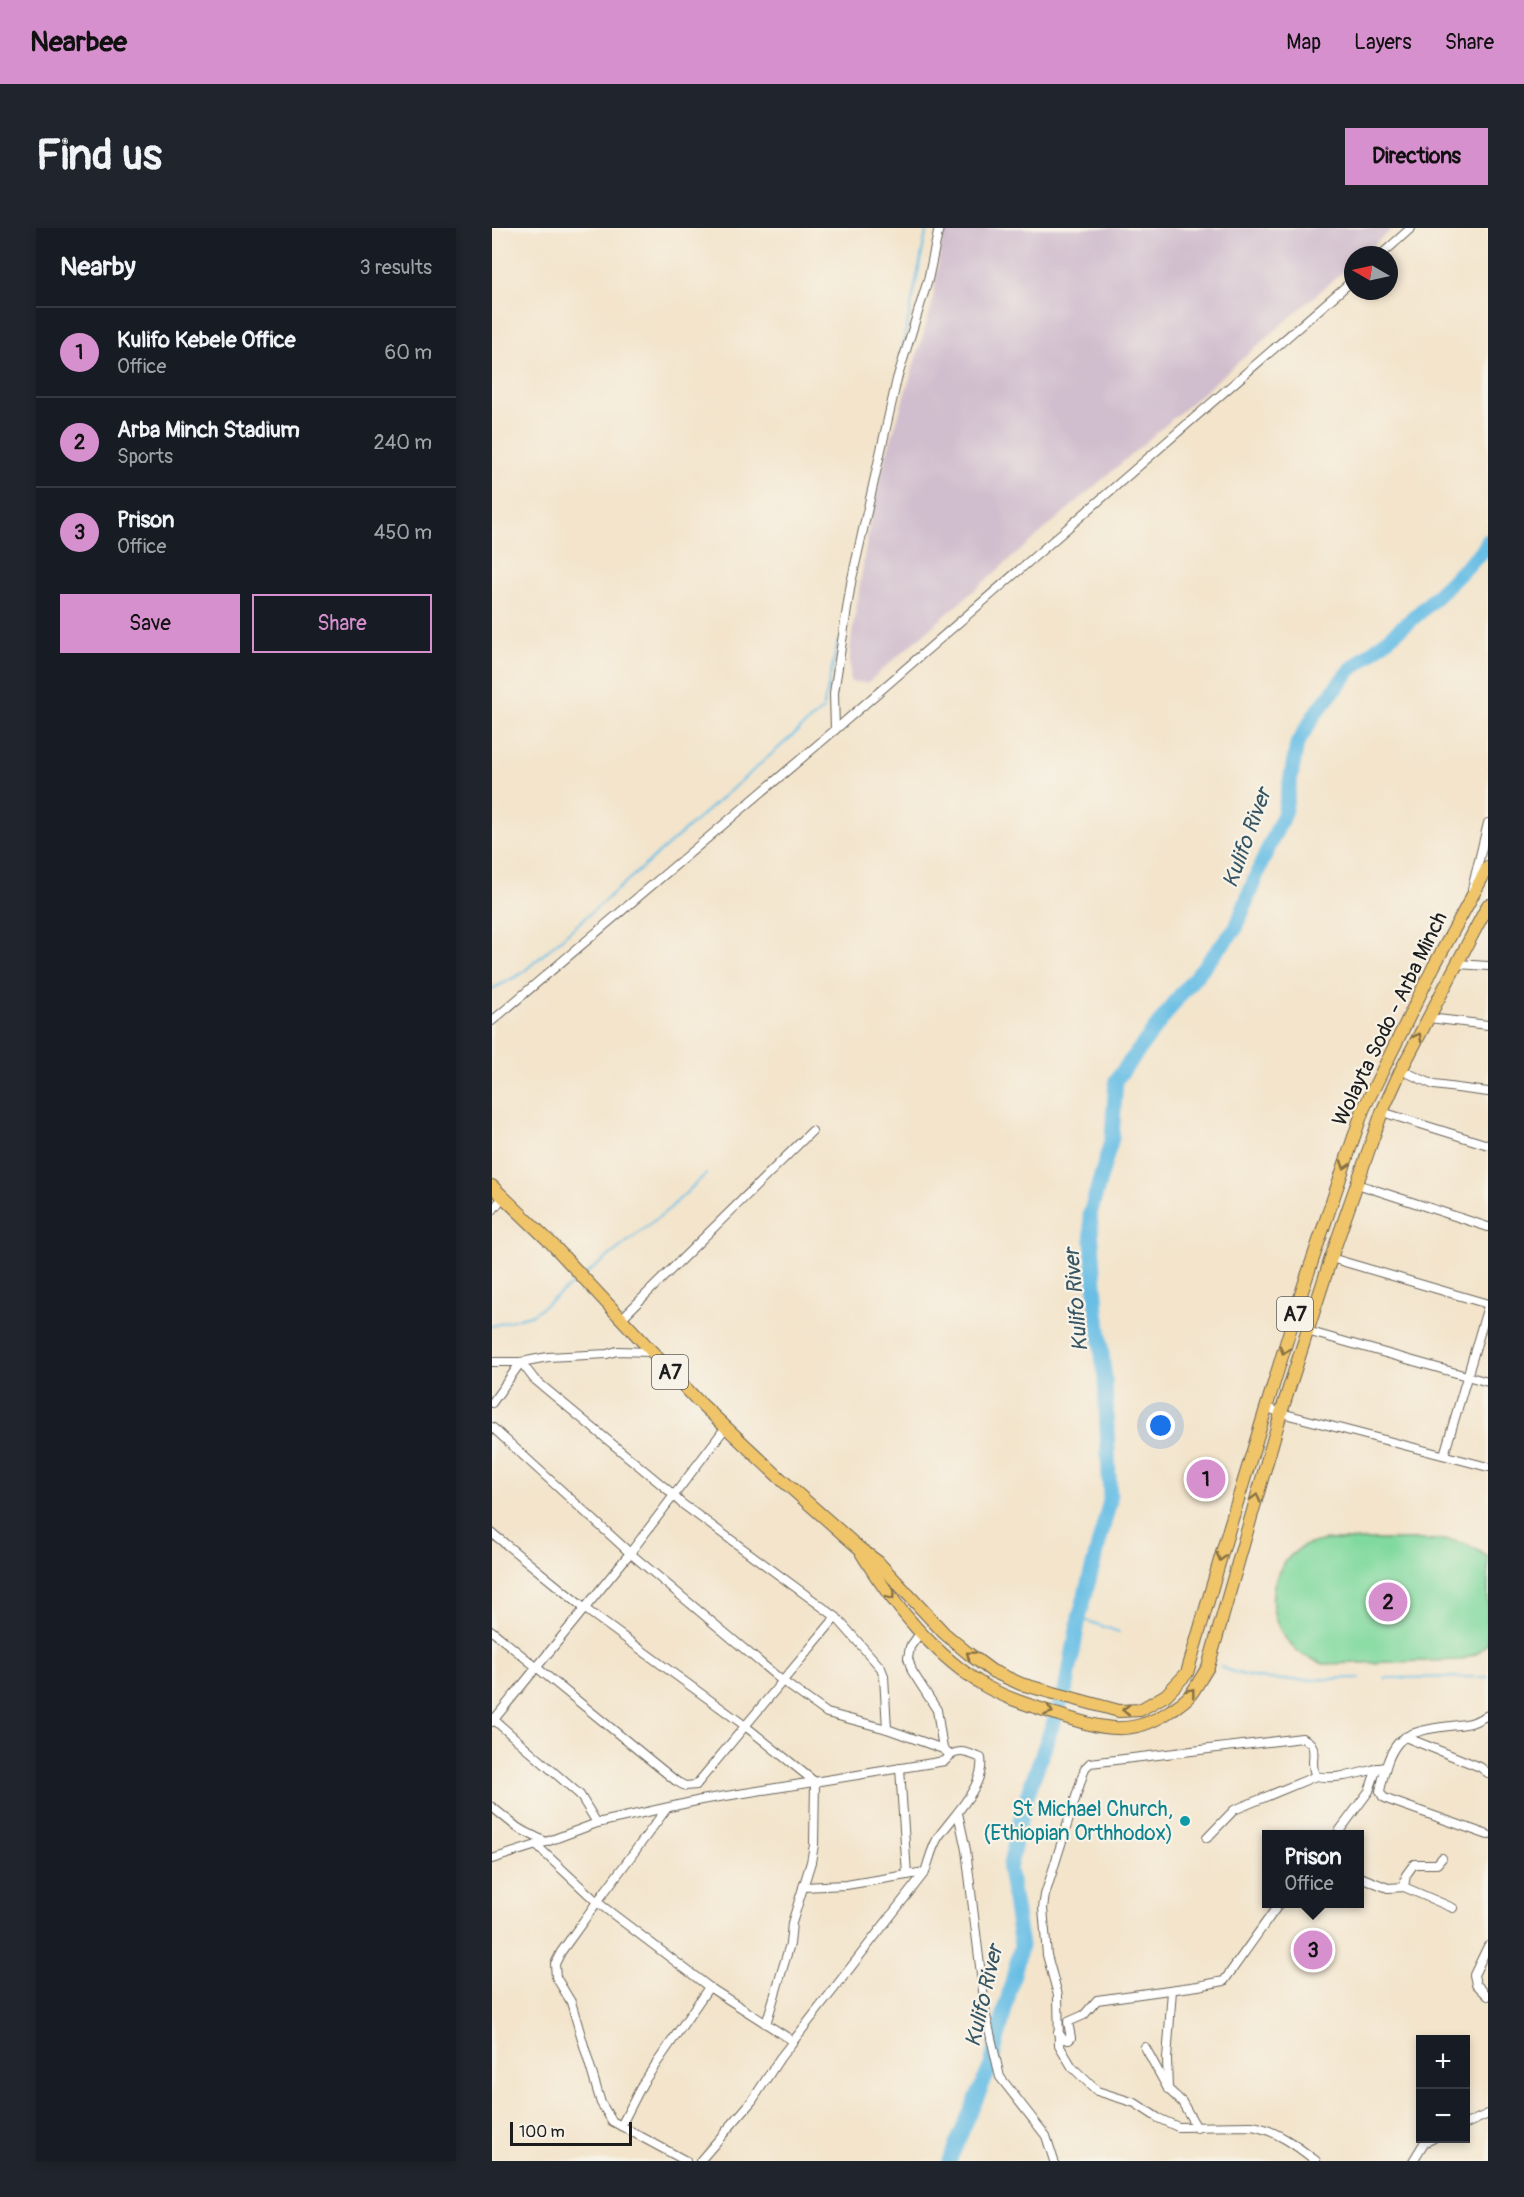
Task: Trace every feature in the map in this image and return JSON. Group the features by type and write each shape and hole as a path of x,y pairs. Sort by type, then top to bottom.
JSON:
{"highway":[{"name":"Wolayta Sodo - Arba Minch","path":"492,1186 552,1244 651,1352 726,1427 859,1548 878,1562 944,1633 969,1654 992,1671 1021,1684 1119,1711 1140,1710 1166,1695 1187,1673 1303,1288 1363,1110 1488,867"},
{"name":"A7","path":"1245,1534 1307,1331 1382,1112 1403,1066 1488,905"},
{"path":"1391,1052 1403,1066"},
{"path":"1229,1529 1245,1534"},
{"name":"Wolayta Sodo - Arba Minch","path":"859,1548 884,1587 921,1632 964,1671 986,1686 1016,1701 1082,1722 1121,1728 1138,1727 1156,1720 1190,1696 1208,1667 1245,1534"}],"street":[{"path":"835,730 834,693 851,583 897,379 928,280 939,228"},
{"path":"1391,246 1412,228"},
{"path":"492,1021 835,730 1344,288"},
{"path":"1470,899 1488,823"},
{"path":"1457,964 1488,966"},
{"path":"1429,1018 1488,1026"},
{"path":"1403,1066 1434,1085 1488,1092"},
{"path":"1382,1112 1488,1145"},
{"path":"621,1319 812,1131"},
{"path":"1357,1184 1488,1227"},
{"path":"492,1211 503,1197"},
{"path":"1331,1258 1488,1305 1469,1377 1444,1455"},
{"path":"1307,1331 1488,1382"},
{"path":"492,1362 521,1362 548,1357 607,1354 617,1351 651,1352"},
{"path":"492,1403 521,1362"},
{"path":"521,1362 534,1379 673,1496 836,1617 881,1668 884,1676 887,1730"},
{"path":"1266,1407 1281,1413 1488,1467"},
{"path":"492,1427 630,1553 781,1680 827,1713 887,1730 947,1752 960,1751 981,1758 983,1770 958,1813 937,1838 925,1872 793,2041 752,2101 700,2161"},
{"path":"597,1823 580,1795 493,1720 630,1553 726,1427"},
{"path":"492,1533 584,1608 744,1725 815,1782"},
{"path":"492,1631 685,1786 696,1785 781,1680 836,1617"},
{"path":"492,1859 597,1823 701,1800 945,1761 947,1752 937,1710 912,1671 909,1658 910,1647 921,1632"},
{"path":"1340,1830 1369,1791 1381,1767 1398,1742 1416,1732 1473,1722 1487,1716"},
{"path":"1405,1737 1480,1767 1488,1773"},
{"path":"1316,1776 1312,1770 1314,1747 1302,1738 1107,1760 1087,1765 1048,1884 1043,1908 1047,1955 1058,1995 1059,2044 1072,2067 1097,2091 1135,2103 1169,2124 1179,2127 1252,2126 1263,2128 1280,2136 1316,2161"},
{"path":"1206,1838 1234,1810 1316,1776 1323,1778 1381,1767"},
{"path":"1381,1767 1380,1791 1383,1797 1488,1835"},
{"path":"900,1768 907,1875"},
{"path":"766,2024 790,1944 790,1930 814,1845 815,1782"},
{"path":"696,1785 701,1800"},
{"path":"492,1807 518,1828 546,1842"},
{"path":"667,1808 561,1952 555,1964 556,1977 571,2002 601,2103 612,2121 686,2161"},
{"path":"958,1813 966,1850 986,2016 1000,2077 1046,2136 1054,2161"},
{"path":"536,1845 597,1902 709,1987 793,2041"},
{"path":"1404,1887 1406,1875 1414,1864 1437,1864 1442,1858"},
{"path":"803,1887 846,1885 925,1872"},
{"path":"1364,1879 1388,1888 1404,1887 1453,1908"},
{"path":"1058,2033 1070,2040 1068,2022 1084,2015 1097,2000 1224,1981 1276,1908"},
{"path":"1488,1946 1474,1975 1476,1984 1488,1996"},
{"path":"621,2127 643,2083 709,1987"},
{"path":"1168,2089 1167,2059 1172,1990"},
{"path":"1144,2047 1168,2089 1182,2102 1197,2128"},
{"path":"1470,2122 1488,2114"},
{"path":"1480,2118 1488,2123"},
{"path":"1413,2161 1424,2143"}],"shaded area":[{"path":"944,228 1389,228 1391,230 1372,246 1344,246 1344,271 867,683 850,682 850,648 869,527 883,466 931,309"}],"green space":[{"path":"1326,1540 1447,1540 1478,1550 1488,1557 1488,1642 1478,1653 1461,1660 1324,1664 1303,1655 1292,1646 1276,1621 1273,1593 1282,1566 1291,1555 1304,1546"}],"waterway":[{"path":"901,355 927,228"},
{"name":"Kulifo River","path":"949,2161 991,2065 1021,1946 1009,1869 1024,1804 1067,1685 1079,1618 1110,1501 1105,1380 1090,1214 1112,1138 1116,1080 1181,994 1236,928 1258,871 1284,814 1297,744 1315,714 1350,670 1418,614 1482,552 1488,541"},
{"path":"492,989 521,974 823,709 838,641"},
{"path":"585,1275 669,1209 706,1174"},
{"path":"492,1326 533,1314 578,1280"},
{"path":"1079,1618 1119,1632"},
{"path":"1221,1667 1237,1673 1271,1679 1360,1678"},
{"path":"1384,1678 1488,1677"}],"place":[{"name":"Kulifo Kebele Office","path":"1206,1479"},
{"name":"Arba Minch Stadium","path":"1388,1602"},
{"name":"St Michael Church, (Ethiopian Orthhodox)","path":"1185,1821"},
{"name":"Prison","path":"1313,1950"}]}
